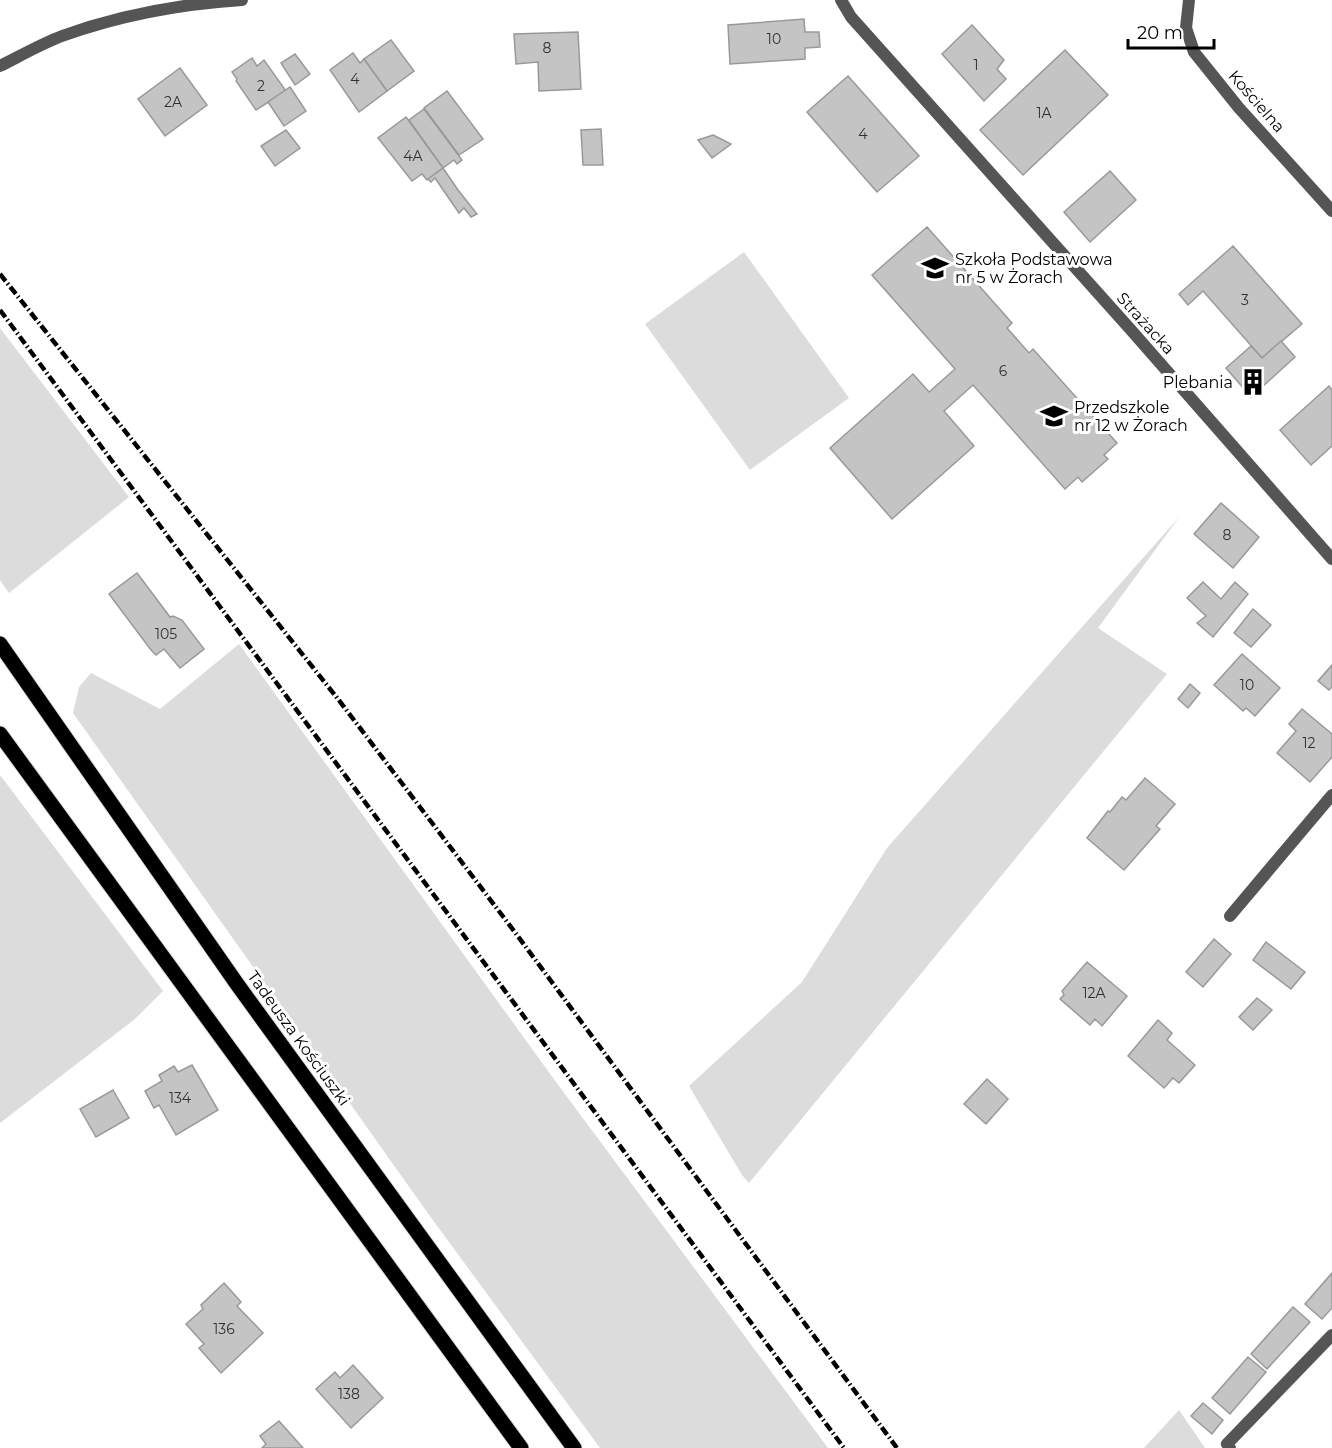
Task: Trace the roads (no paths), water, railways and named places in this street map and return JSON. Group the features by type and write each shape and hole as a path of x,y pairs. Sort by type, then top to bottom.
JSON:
{"main road":[{"name":"Tadeusza Kościuszki","path":"0,644 237,984 574,1448"},
{"path":"0,734 520,1448"}],"street":[{"path":"0,66 61,36 124,18 182,6 242,0"},
{"name":"Strażacka","path":"841,0 851,17 1332,559"},
{"name":"Kościelna","path":"1189,0 1186,28 1194,52 1239,108 1332,211"},
{"path":"1230,916 1332,795"},
{"path":"1230,1448 1227,1444 1332,1335"}],"railway":[{"path":"0,274 338,699 514,931 897,1448"},
{"path":"0,310 844,1448"}],"place":[{"name":"Szkoła Podstawowa nr 5 w Żorach","path":"935,268"},
{"name":"Plebania","path":"1253,382"},
{"name":"Przedszkole nr 12 w Żorach","path":"1054,416"}]}
